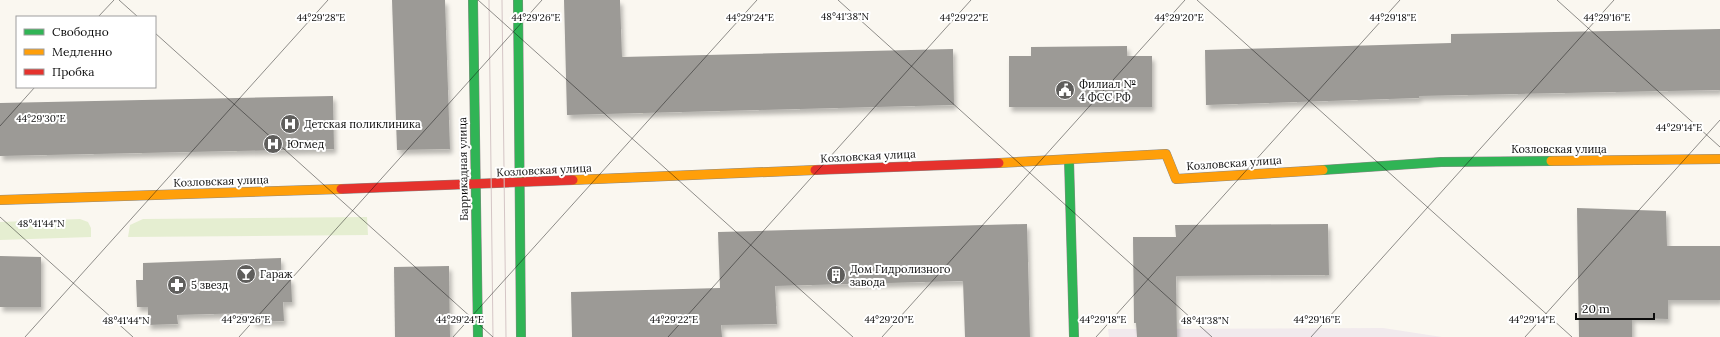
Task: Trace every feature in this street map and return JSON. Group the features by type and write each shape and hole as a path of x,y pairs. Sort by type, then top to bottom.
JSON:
{"street":[{"name":"Баррикадная улица","path":"473,0 478,337"},
{"path":"518,0 521,337"},
{"name":"Козловская улица","path":"0,200 475,185 1070,160 1166,154 1176,179 1441,162 1720,160"},
{"path":"1070,160 1074,337"}],"shaded area":[{"path":"1383,328 1442,337 1109,337 1108,329"}],"green space":[{"path":"367,217 368,235 128,237 130,225 143,219"},
{"path":"80,219 88,222 91,228 91,237 0,240 0,222"}],"building":[{"path":"392,0 445,0 450,149 397,150"},
{"path":"564,0 620,0 622,57 953,49 954,105 567,115"},
{"path":"1720,29 1720,90 1419,96 1419,98 1206,105 1205,50 1451,43 1451,34"},
{"path":"1127,46 1127,56 1152,56 1152,107 1009,107 1009,56 1031,56 1031,47"},
{"path":"333,96 334,149 0,156 0,103"},
{"path":"1577,208 1666,211 1667,246 1720,246 1720,300 1668,300 1668,319 1632,318 1632,337 1579,337"},
{"path":"1027,224 1030,337 965,337 963,281 775,286 777,324 721,325 722,337 572,337 571,292 720,288 718,232"},
{"path":"1328,224 1329,275 1176,276 1177,337 1137,337 1136,323 1134,323 1133,237 1176,237 1175,225"},
{"path":"0,256 41,257 41,307 0,307"},
{"path":"281,258 281,278 291,278 292,302 283,302 284,321 253,322 252,313 177,315 178,324 148,325 148,307 137,307 136,280 143,280 143,263"},
{"path":"449,266 450,337 395,337 394,267"}],"tram line":[{"path":"489,0 493,337"},
{"path":"502,0 506,337"}],"traffic: fast":[{"path":"473,0 478,337"},
{"path":"518,0 521,337"},
{"path":"1069,160 1074,337"},
{"path":"1323,170 1441,162 1551,161"}],"traffic: slow":[{"path":"999,163 1166,154 1176,179 1323,170"},
{"path":"1551,161 1720,159"},
{"path":"573,180 815,170"},
{"path":"0,200 341,189"}],"traffic: jam":[{"path":"815,170 999,163"},
{"path":"341,189 573,180"}],"place":[{"name":"Филиал № 4 ФСС РФ","path":"1065,90"},
{"name":"Детская поликлиника","path":"290,124"},
{"name":"Югмед","path":"273,144"},
{"name":"Гараж","path":"246,274"},
{"name":"Дом Гидролизного завода","path":"836,275"},
{"name":"5 звезд","path":"177,285"}]}
